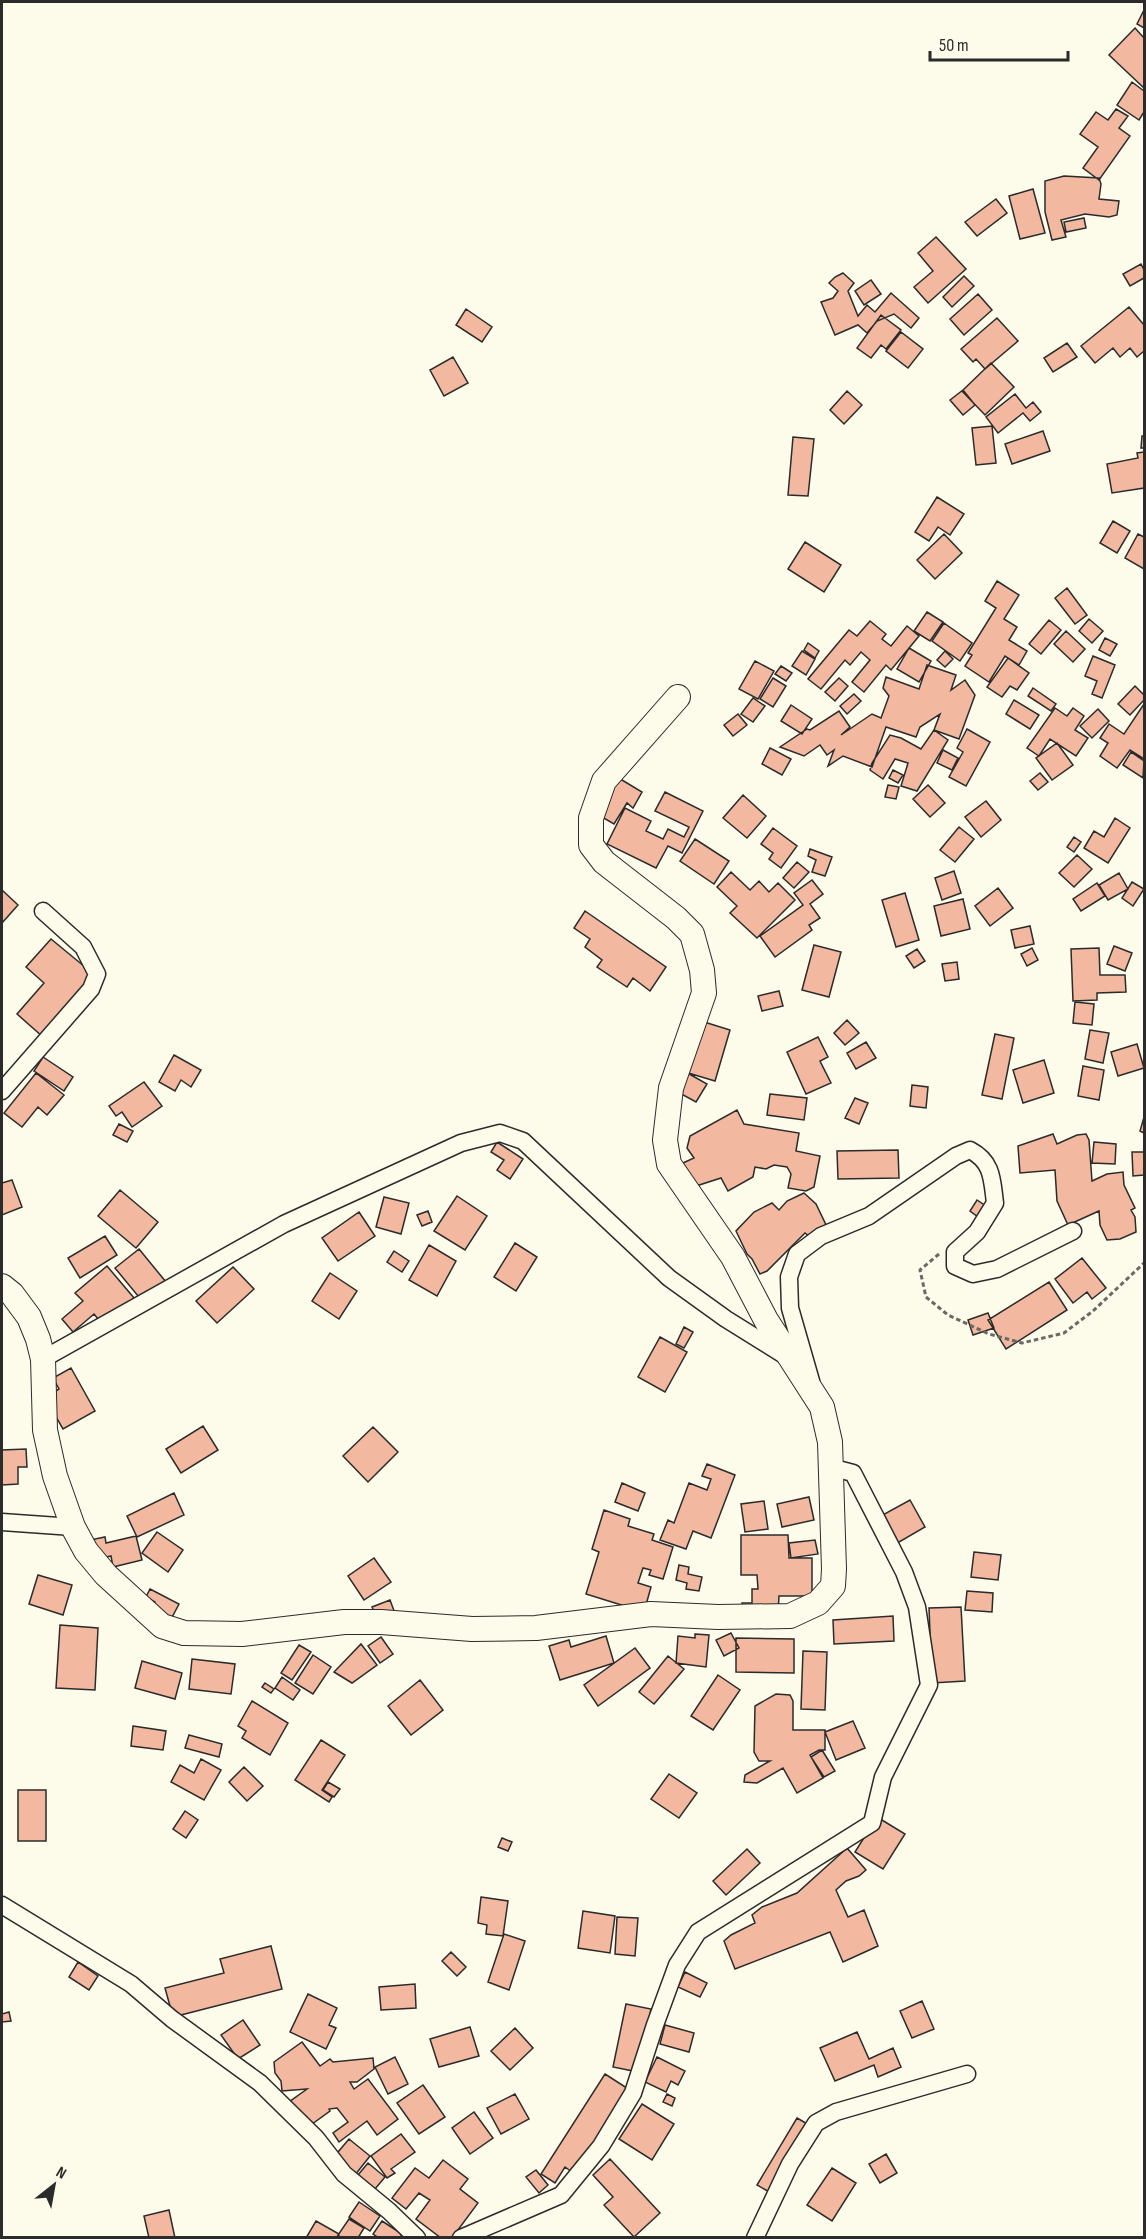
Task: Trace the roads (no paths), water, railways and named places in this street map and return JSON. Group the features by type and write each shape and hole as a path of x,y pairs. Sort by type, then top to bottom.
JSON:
{"street":[{"path":"2,1286 12,1294 29,1317 38,1339 43,1359 45,1430 56,1476 73,1527 86,1551 106,1575 162,1626 184,1632 242,1634 344,1622 381,1622 472,1629 536,1628 651,1614 718,1617 790,1616 818,1603 832,1586 834,1569 830,1442 822,1407 766,1320 733,1257 669,1164 665,1140 671,1088 704,993 702,970 692,934 676,918 604,862 591,845 591,818 604,781 678,698"},
{"path":"2,1091 91,989 97,974 83,947 43,911"},
{"path":"43,1359 284,1224 461,1143 500,1133 523,1141 669,1278 726,1319 792,1360"},
{"path":"815,1396 790,1308 789,1277 797,1254 821,1236 869,1216 956,1156 970,1150 982,1156 991,1174 995,1203 977,1232 955,1252 956,1266 973,1274 997,1269 1073,1231"},
{"path":"461,2238 561,2195 601,2146 633,2093 677,1965 698,1932 872,1823 884,1777 929,1685 917,1606 904,1572 853,1473 830,1467"},
{"path":"2,1522 73,1527"},
{"path":"2,1905 131,1984 172,2019 260,2083 316,2138 344,2174 389,2211 417,2238"},
{"path":"755,2238 790,2164 816,2123 836,2112 967,2074"}]}
